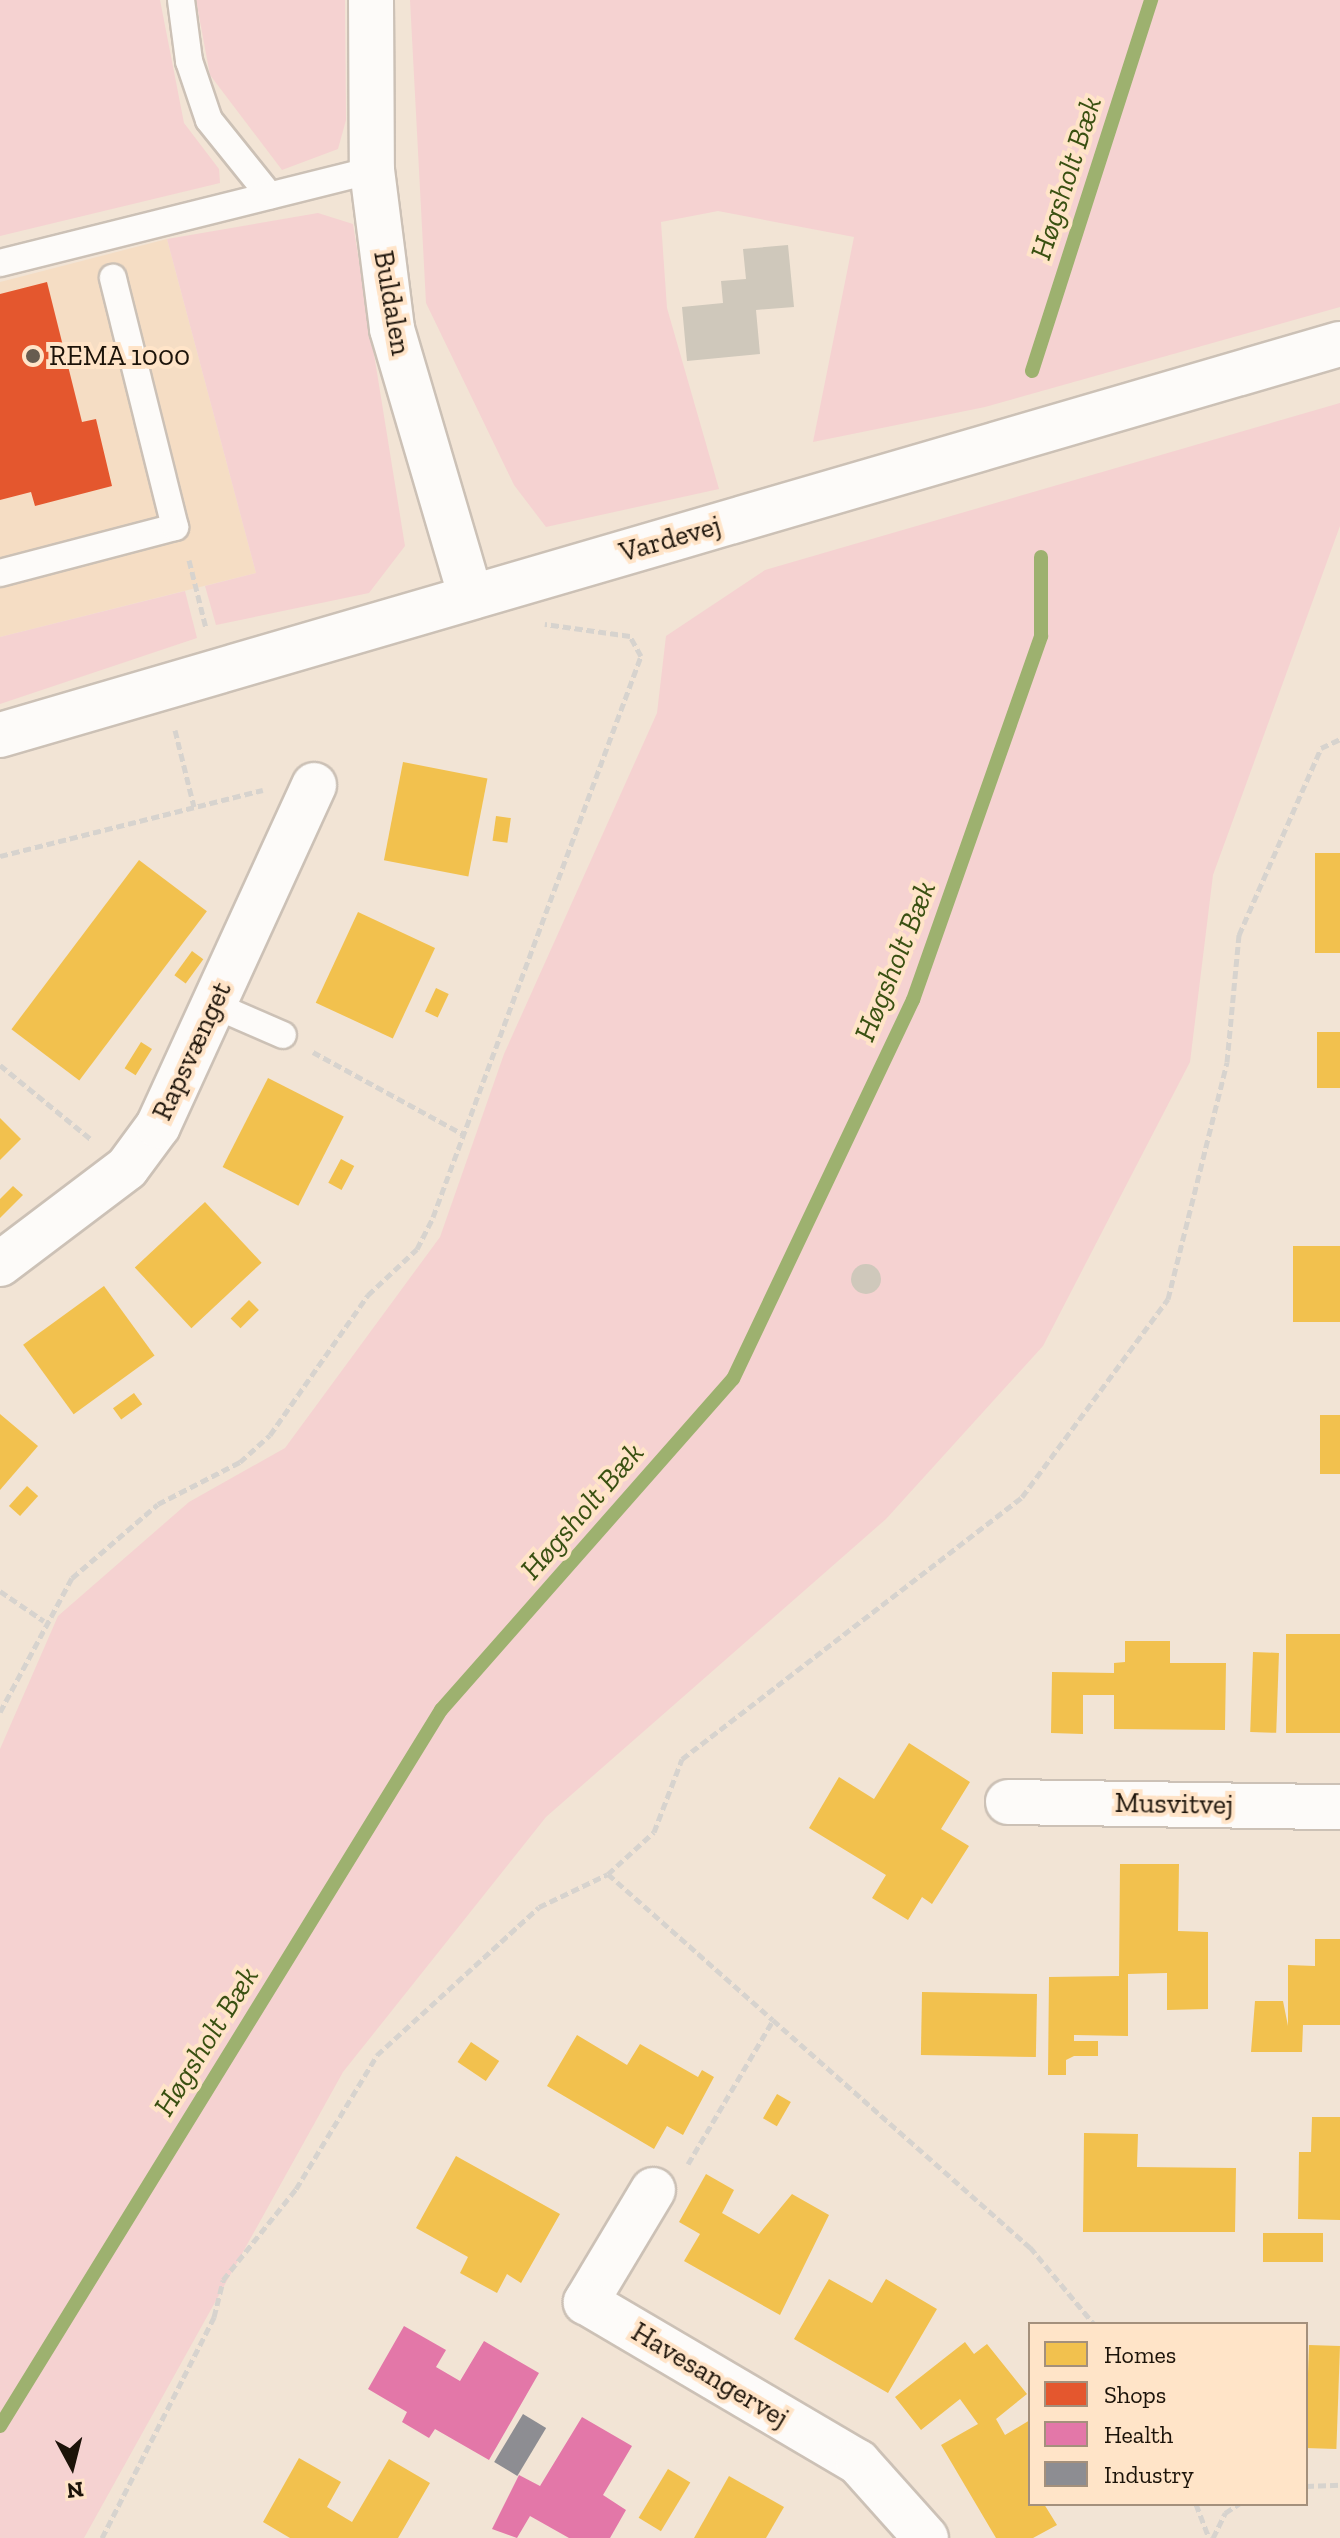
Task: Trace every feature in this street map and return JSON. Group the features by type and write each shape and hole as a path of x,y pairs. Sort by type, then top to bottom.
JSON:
{"street":[{"name":"Buldalen","path":"371,0 372,170 392,329 471,597"},
{"name":"Vardevej","path":"0,735 1340,344"},
{"name":"Rapsvænget","path":"0,1264 127,1168 158,1126 314,785"},
{"name":"Musvitvej","path":"1008,1802 1340,1807"},
{"name":"Havesangervej","path":"653,2190 586,2302 858,2462 926,2538"}],"lane":[{"path":"181,0 189,61 209,120 270,196"},
{"path":"0,263 372,170"},
{"path":"0,573 175,527 113,278"},
{"path":"214,1005 283,1035"}],"path":[{"path":"175,527 217,672"},
{"path":"0,1712 44,1621 72,1578 158,1504 240,1462 270,1435 368,1295 417,1249 641,656 630,636 547,629 528,580"},
{"path":"164,687 194,807"},
{"path":"102,2538 214,2317 223,2280 296,2189 377,2055 539,1907 608,1874 654,1832 682,1759 1022,1497 1168,1299 1227,1062 1239,935 1321,748 1340,739"},
{"path":"0,856 289,783 314,785"},
{"path":"283,1035 463,1134"},
{"path":"0,1065 127,1168"},
{"path":"0,1591 44,1621"},
{"path":"608,1874 1030,2247 1092,2322"},
{"path":"653,2190 675,2186 773,2020"},
{"path":"1308,2486 1340,2485"},
{"path":"1197,2506 1211,2538"},
{"path":"1211,2538 1225,2513 1236,2506"}],"shaded area":[{"path":"0,0 160,0 184,123 219,169 220,183 0,236"},
{"path":"196,0 345,0 346,120 338,149 282,170 210,75"},
{"path":"410,0 1340,0 1340,307 985,407 813,442 854,237 718,211 661,222 667,308 719,489 546,527 514,485 426,303"},
{"path":"318,213 353,224 405,546 369,593 216,625 205,586 256,573 167,239"},
{"path":"167,239 256,573 0,637 0,282"},
{"path":"1340,403 1340,526 1213,875 1190,1062 1043,1346 886,1519 546,1817 343,2072 84,2538 0,2538 0,1749 58,1616 189,1502 285,1448 440,1237 504,1054 657,713 666,636 765,570"},
{"path":"185,591 197,638 0,704 0,637"}],"building: Homes":[{"path":"403,762 487,778 468,877 384,860"},
{"path":"496,816 511,818 507,843 493,841"},
{"path":"1315,853 1340,853 1340,953 1315,953"},
{"path":"139,860 207,911 79,1080 11,1029"},
{"path":"358,912 435,948 393,1039 316,1003"},
{"path":"192,951 203,959 186,983 174,975"},
{"path":"436,988 449,994 438,1017 425,1012"},
{"path":"1317,1032 1340,1032 1340,1088 1317,1088"},
{"path":"141,1042 152,1049 136,1075 125,1068"},
{"path":"268,1078 344,1117 298,1206 223,1167"},
{"path":"0,1118 21,1139 0,1160"},
{"path":"341,1159 354,1166 342,1190 328,1183"},
{"path":"13,1186 23,1195 0,1218 0,1199"},
{"path":"205,1202 262,1263 191,1328 135,1267"},
{"path":"1293,1246 1340,1246 1340,1322 1293,1322"},
{"path":"104,1286 155,1356 74,1414 23,1345"},
{"path":"249,1300 259,1310 241,1328 231,1318"},
{"path":"134,1393 142,1404 121,1420 113,1408"},
{"path":"0,1414 38,1446 0,1490"},
{"path":"1320,1415 1340,1415 1340,1474 1320,1474"},
{"path":"27,1486 38,1496 20,1516 9,1506"},
{"path":"1286,1634 1340,1634 1340,1733 1286,1733"},
{"path":"1125,1641 1170,1641 1170,1663 1226,1663 1225,1730 1114,1729 1114,1695 1083,1695 1083,1734 1051,1733 1052,1672 1114,1673 1114,1663 1125,1662"},
{"path":"1253,1652 1279,1653 1276,1733 1250,1732"},
{"path":"909,1743 970,1782 941,1829 969,1846 932,1904 922,1897 908,1920 872,1898 886,1875 809,1828 839,1777 874,1799"},
{"path":"1120,1864 1179,1864 1178,1931 1208,1932 1208,2009 1167,2010 1167,1973 1128,1974 1128,2036 1074,2035 1074,2041 1098,2041 1098,2056 1074,2056 1066,2060 1066,2075 1048,2075 1049,1977 1119,1976"},
{"path":"1315,1939 1340,1939 1340,2025 1303,2025 1302,2052 1251,2052 1255,2001 1283,2001 1288,2026 1288,1965 1315,1966"},
{"path":"922,1992 1037,1994 1036,2057 921,2055"},
{"path":"577,2035 627,2065 640,2044 698,2077 702,2070 714,2077 683,2135 667,2126 654,2149 547,2086"},
{"path":"471,2042 499,2061 486,2081 458,2062"},
{"path":"777,2094 791,2102 777,2126 763,2118"},
{"path":"1312,2117 1340,2117 1340,2220 1298,2219 1299,2152 1311,2152"},
{"path":"1084,2133 1138,2134 1137,2167 1236,2168 1235,2232 1083,2232"},
{"path":"456,2156 560,2214 521,2283 507,2274 497,2293 460,2273 468,2257 416,2228"},
{"path":"706,2174 734,2190 722,2213 759,2234 792,2194 829,2215 780,2315 684,2261 700,2234 679,2222"},
{"path":"1263,2233 1323,2233 1323,2262 1263,2262"},
{"path":"829,2279 872,2303 886,2279 937,2309 888,2393 794,2339"},
{"path":"965,2342 974,2354 987,2344 1027,2394 996,2419 1005,2435 1028,2421 1028,2506 1045,2506 1057,2525 1033,2538 996,2538 941,2445 978,2424 960,2399 921,2430 895,2397"},
{"path":"1309,2345 1340,2346 1336,2449 1308,2448"},
{"path":"299,2458 341,2482 327,2507 352,2522 389,2459 430,2483 398,2538 290,2538 263,2522"},
{"path":"668,2469 690,2482 661,2531 639,2518"},
{"path":"729,2476 784,2507 766,2538 694,2538"}],"building: Shops":[{"name":"REMA 1000","path":"47,282 82,422 96,419 112,486 35,506 31,492 0,500 0,294"}],"building: Health":[{"path":"404,2326 446,2350 436,2367 460,2381 484,2341 539,2373 489,2460 435,2429 429,2438 402,2422 407,2412 368,2389"},
{"path":"582,2417 632,2446 603,2495 626,2510 610,2538 569,2538 530,2516 517,2538 492,2529 519,2475 540,2486"}],"building: Industry":[{"path":"523,2414 546,2428 517,2476 494,2462"}],"building: Other":[{"path":"788,245 794,307 756,310 760,354 687,361 682,307 723,303 721,281 746,279 743,249"},
{"path":"866,1264 877,1268 881,1279 877,1290 866,1294 855,1290 851,1279 855,1268"}],"waterway":[{"name":"Høgsholt Bæk","path":"1032,371 1151,0"},
{"name":"Høgsholt Bæk","path":"0,2426 441,1710 733,1379 913,1000 1041,636 1041,557"}],"place":[{"name":"REMA 1000","path":"33,356"}]}
